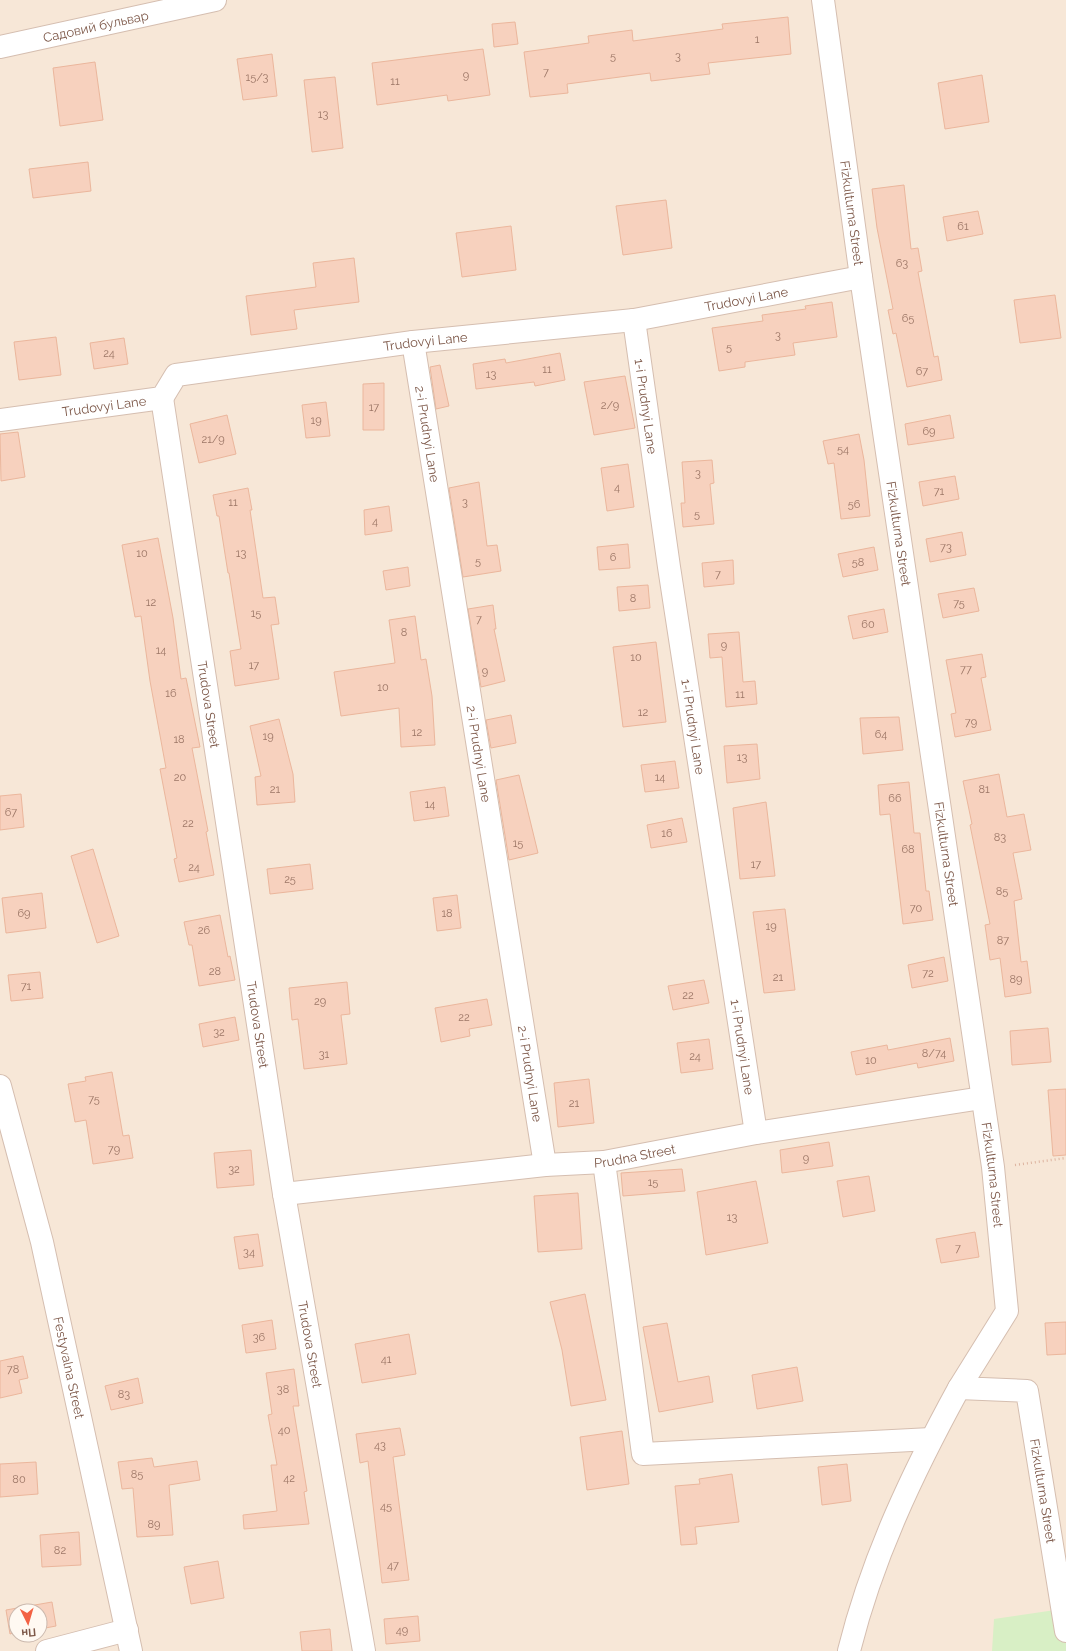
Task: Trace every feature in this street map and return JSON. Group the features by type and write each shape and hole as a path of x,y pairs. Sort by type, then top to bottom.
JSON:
{"street":[{"name":"Садовий бульвар","path":"0,47 215,0"},
{"name":"Fizkulturna Street","path":"823,0 861,278 993,1167 1007,1311 959,1388 1026,1391 1066,1631"},
{"name":"Trudovyi Lane","path":"0,420 162,398 176,375 413,342 634,320 861,278"},
{"name":"1-i Prudnyi Lane","path":"634,320 668,567 756,1132"},
{"name":"2-i Prudnyi Lane","path":"413,342 545,1165"},
{"name":"Trudova Street","path":"162,398 284,1194 364,1651"},
{"name":"Festyvalna Street","path":"0,1086 42,1242 131,1651"},
{"name":"Prudna Street","path":"284,1194 545,1165 604,1162 756,1132 982,1098"},
{"path":"604,1162 643,1454 931,1439"},
{"path":"850,1651 855,1630 889,1528 931,1439 959,1388"},
{"path":"48,1651 126,1630"}],"path":[{"path":"993,1167 1066,1158"}],"shaded area":[{"path":"0,0 1066,0 1066,1651 0,1651"}],"green space":[{"path":"1062,1609 1066,1631 1066,1651 992,1651 994,1619"}],"building":[{"path":"788,17 791,54 708,63 710,74 651,81 650,73 567,84 568,93 530,97 524,52 589,43 588,36 632,30 633,41 723,29 722,24"},
{"path":"515,22 518,44 494,47 492,24"},
{"path":"483,49 490,95 448,101 447,95 377,105 372,63"},
{"path":"272,54 277,96 243,100 237,59"},
{"path":"95,62 103,120 60,126 53,68"},
{"path":"982,75 989,122 945,129 938,83"},
{"path":"335,77 343,148 312,152 304,80"},
{"path":"88,162 91,191 33,198 29,169"},
{"path":"904,185 911,249 918,248 922,271 918,272 934,357 938,356 942,380 907,387 896,333 893,334 888,310 893,309 877,228 872,189"},
{"path":"666,200 672,248 623,255 616,206"},
{"path":"978,211 983,234 947,241 943,217"},
{"path":"511,226 516,270 462,277 456,233"},
{"path":"354,258 359,302 294,310 297,329 251,335 246,296 316,287 313,263"},
{"path":"1055,295 1061,338 1020,343 1014,300"},
{"path":"832,302 837,337 793,343 795,355 745,362 745,367 719,371 712,328 763,321 762,315 806,309 805,306"},
{"path":"56,337 61,375 19,380 14,342"},
{"path":"124,338 128,364 94,369 90,343"},
{"path":"560,353 565,380 535,386 534,382 476,389 473,364 505,359 506,363"},
{"path":"440,365 449,406 436,409 430,367"},
{"path":"625,376 635,428 594,435 584,382"},
{"path":"384,383 384,430 363,430 363,384"},
{"path":"326,402 330,436 306,438 302,405"},
{"path":"227,415 236,454 199,463 190,424"},
{"path":"950,415 954,438 908,445 905,424"},
{"path":"18,432 25,477 1,481 0,434"},
{"path":"859,434 864,460 870,516 841,519 834,463 828,464 823,441"},
{"path":"712,460 714,483 710,484 714,524 683,527 681,503 685,503 682,462"},
{"path":"628,464 634,507 607,511 601,468"},
{"path":"955,476 959,499 923,506 919,482"},
{"path":"479,482 487,546 497,545 501,571 463,577 449,488"},
{"path":"248,488 263,598 275,597 279,624 271,625 279,679 235,686 230,651 241,649 219,516 217,516 213,495"},
{"path":"389,506 392,531 365,535 364,510"},
{"path":"962,532 966,555 930,562 926,539"},
{"path":"158,538 173,618 181,679 186,678 200,747 192,748 208,831 206,832 214,875 179,882 174,859 177,858 160,769 166,768 150,681 141,616 135,617 122,545"},
{"path":"628,544 630,568 599,570 597,547"},
{"path":"874,547 878,570 843,577 838,554"},
{"path":"733,560 734,584 704,587 702,563"},
{"path":"408,567 410,586 386,590 383,571"},
{"path":"648,585 650,608 619,611 617,587"},
{"path":"974,588 979,611 943,618 938,594"},
{"path":"493,605 496,629 494,629 505,681 481,687 468,609"},
{"path":"884,609 888,632 853,639 848,616"},
{"path":"415,616 421,660 426,659 432,696 435,745 401,747 399,708 341,716 334,672 395,663 389,620"},
{"path":"739,632 743,682 755,681 757,704 726,707 722,657 710,658 708,634"},
{"path":"656,642 666,722 623,727 613,647"},
{"path":"982,654 986,677 981,678 991,730 955,737 951,714 956,713 946,660"},
{"path":"511,715 516,743 491,748 486,720"},
{"path":"899,717 903,750 863,754 860,718"},
{"path":"279,719 293,774 295,802 257,805 255,777 261,776 250,726"},
{"path":"757,744 760,779 727,783 724,746"},
{"path":"675,761 679,788 645,792 641,765"},
{"path":"999,774 1007,817 1024,814 1031,850 1013,853 1022,899 1014,901 1021,962 1027,961 1031,993 1005,997 1000,958 990,960 985,925 990,924 970,825 972,824 963,781"},
{"path":"519,775 538,853 509,860 496,780"},
{"path":"909,782 914,833 920,833 926,891 929,891 933,920 903,924 890,814 880,815 878,785"},
{"path":"445,787 449,816 414,821 410,792"},
{"path":"21,794 24,827 0,830 0,796"},
{"path":"766,802 775,876 740,879 733,808"},
{"path":"682,818 687,842 651,848 647,825"},
{"path":"93,849 119,936 97,943 71,856"},
{"path":"310,864 313,889 270,894 267,869"},
{"path":"42,893 46,928 6,933 2,898"},
{"path":"457,895 461,928 437,931 433,898"},
{"path":"785,909 795,990 764,993 753,912"},
{"path":"220,915 228,957 230,956 235,980 199,986 192,945 189,945 184,922"},
{"path":"944,957 948,981 912,988 908,965"},
{"path":"40,972 43,998 11,1001 8,975"},
{"path":"704,980 709,1003 673,1010 668,986"},
{"path":"347,982 350,1014 341,1015 347,1064 304,1069 298,1019 292,1020 289,988"},
{"path":"487,999 492,1025 469,1029 470,1036 441,1042 435,1008"},
{"path":"235,1017 239,1040 203,1047 199,1024"},
{"path":"1048,1028 1051,1062 1012,1065 1010,1031"},
{"path":"950,1038 954,1061 918,1068 917,1063 856,1075 851,1052 887,1045 888,1050"},
{"path":"709,1039 713,1069 681,1073 677,1043"},
{"path":"112,1072 123,1136 129,1135 133,1158 93,1164 86,1120 75,1122 68,1084 86,1081 85,1077"},
{"path":"589,1079 594,1123 558,1127 554,1083"},
{"path":"1066,1089 1066,1155 1053,1156 1048,1090"},
{"path":"829,1142 833,1166 782,1173 780,1150"},
{"path":"251,1150 254,1185 217,1188 214,1153"},
{"path":"682,1169 685,1191 623,1196 621,1173"},
{"path":"869,1176 875,1211 843,1217 837,1181"},
{"path":"756,1181 768,1243 706,1255 697,1192"},
{"path":"578,1193 582,1249 538,1252 534,1196"},
{"path":"975,1232 979,1257 941,1263 936,1239"},
{"path":"258,1234 263,1266 239,1269 234,1237"},
{"path":"585,1294 606,1400 571,1406 562,1350 550,1302"},
{"path":"272,1320 276,1349 246,1353 242,1325"},
{"path":"1066,1322 1066,1354 1047,1355 1045,1323"},
{"path":"667,1323 678,1382 709,1376 713,1402 659,1412 643,1327"},
{"path":"409,1334 416,1374 362,1383 355,1344"},
{"path":"23,1356 28,1378 19,1380 22,1393 0,1398 0,1361"},
{"path":"797,1367 803,1401 757,1409 752,1375"},
{"path":"294,1369 299,1406 293,1406 307,1491 304,1492 309,1524 244,1529 243,1515 277,1511 271,1465 277,1465 268,1415 272,1414 266,1373"},
{"path":"138,1378 143,1403 111,1410 105,1386"},
{"path":"400,1428 405,1455 393,1457 409,1580 382,1583 368,1461 360,1463 356,1434"},
{"path":"622,1431 629,1484 587,1490 580,1437"},
{"path":"152,1458 154,1467 197,1461 200,1480 169,1485 173,1535 137,1537 133,1488 122,1489 118,1462"},
{"path":"36,1462 38,1494 0,1497 0,1464"},
{"path":"847,1464 851,1501 822,1505 818,1467"},
{"path":"732,1474 739,1522 695,1527 697,1544 681,1545 675,1486 700,1484 699,1479"},
{"path":"79,1532 81,1565 42,1567 40,1535"},
{"path":"218,1561 224,1598 191,1604 184,1567"},
{"path":"52,1602 56,1626 48,1628 48,1603 46,1603"},
{"path":"6,1610 8,1610 8,1622"},
{"path":"418,1616 420,1641 386,1644 384,1619"},
{"path":"330,1629 332,1651 302,1651 300,1632"}]}
